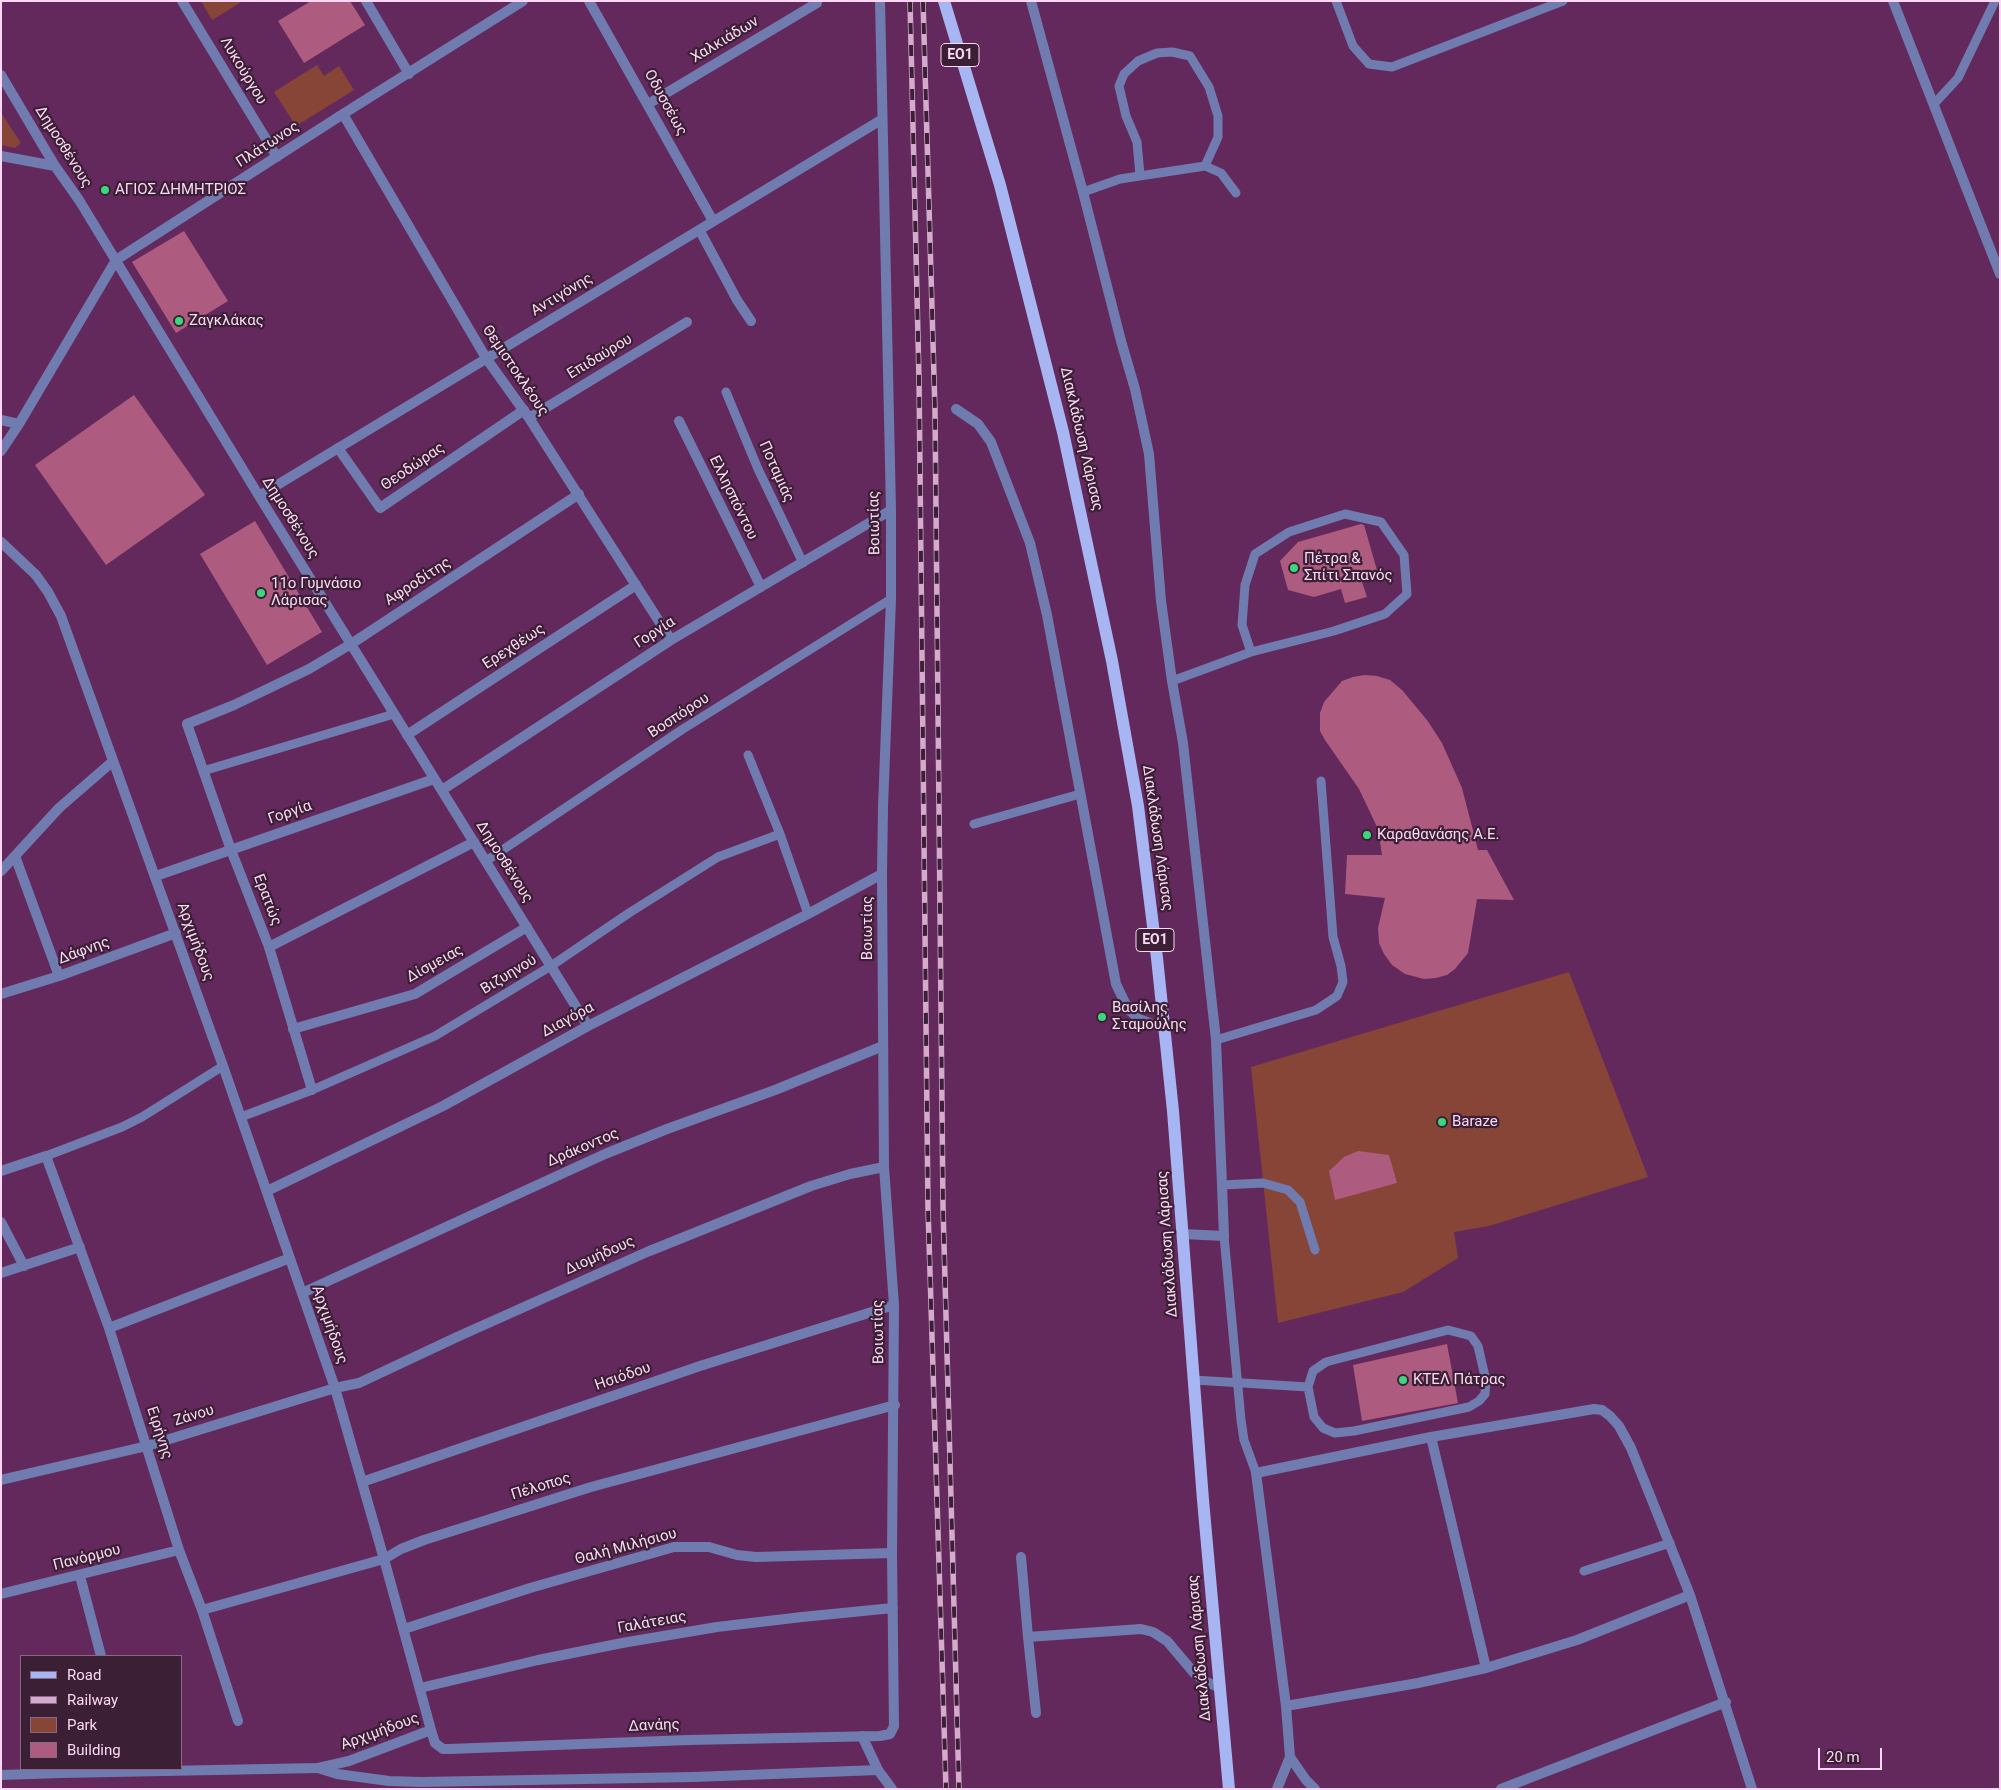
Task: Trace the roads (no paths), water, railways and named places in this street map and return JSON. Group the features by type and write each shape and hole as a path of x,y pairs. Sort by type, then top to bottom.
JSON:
{"main road":[{"name":"Διακλάδωση Λάρισας","path":"944,1 1000,185 1064,432 1096,582 1138,806 1165,1029 1229,1789"}],"street":[{"name":"Λυκούργου","path":"182,1 277,157"},
{"path":"366,1 409,74"},
{"name":"Πλάτωνος","path":"1,451 20,424 116,260 523,1"},
{"name":"Οδυσσέως","path":"589,1 713,221"},
{"name":"Βοιωτίας","path":"880,1 891,599 882,874 884,1166 894,1305 892,1553 894,1722 893,1732 890,1734"},
{"path":"1031,1 1083,192 1120,341 1135,389 1149,454 1161,601 1172,681 1184,743 1216,1040 1224,1236 1183,1234"},
{"path":"1893,1 2000,274"},
{"name":"Χαλκιάδων","path":"648,104 817,3"},
{"name":"Δημοσθένους","path":"1,75 55,166 79,200 116,260 258,496 588,1026"},
{"name":"Θεμιστοκλέους","path":"343,114 486,358 527,414 671,640"},
{"name":"Αντιγόνης","path":"258,496 700,231 713,221 881,120"},
{"path":"1,156 55,166"},
{"path":"700,231 751,322"},
{"name":"Επιδαύρου","path":"527,414 687,322"},
{"path":"956,410 978,424 991,442 1030,544 1047,615 1116,984 1128,1008 1139,1019 1165,1029"},
{"name":"Θεοδώρας","path":"338,448 380,508 527,414"},
{"path":"1,420 20,424"},
{"name":"Ελλησπόντου","path":"678,421 761,587"},
{"name":"Αφροδίτης","path":"187,724 279,684 351,644 579,494"},
{"name":"Γοργία","path":"442,790 671,640 890,510"},
{"name":"Αρχιμήδους","path":"1,542 36,575 56,605 112,762 156,876 334,1388 404,1629 431,1730 349,1761 318,1768 61,1772 1,1775"},
{"name":"Ερεχθέως","path":"407,735 636,585"},
{"name":"Ερατώς","path":"187,724 231,850 269,947 312,1090"},
{"path":"1,871 59,808 112,762"},
{"name":"Γοργία","path":"156,876 434,779"},
{"path":"269,947 474,842"},
{"path":"15,856 59,976"},
{"name":"Διαγόρα","path":"266,1191 442,1106 588,1026 808,914 882,874"},
{"name":"Δίσμειας","path":"293,1029 415,994 527,928"},
{"name":"Δάφνης","path":"1,994 59,976 176,933"},
{"name":"Δράκοντος","path":"302,1292 605,1154 883,1046"},
{"path":"1,1171 46,1156"},
{"name":"Ειρήνης","path":"46,1156 109,1328 180,1550 202,1610 238,1721"},
{"name":"Διομήδους","path":"334,1388 359,1383 536,1301 719,1222 811,1186 884,1166"},
{"path":"1,1222 24,1266"},
{"path":"1,1273 80,1246"},
{"path":"109,1328 290,1258"},
{"name":"Ησιόδου","path":"362,1482 700,1366 894,1305"},
{"name":"Ζάνου","path":"1,1480 147,1446 334,1388"},
{"name":"Πέλοπος","path":"202,1610 384,1559 401,1549 424,1540 591,1487 894,1405"},
{"path":"1277,1789 1290,1757 1286,1706 1256,1473 1431,1437 1585,1410 1602,1410 1619,1426 1631,1448 1670,1542 1726,1702 1752,1789"},
{"path":"1431,1437 1486,1668"},
{"name":"Θαλή Μιλήσιου","path":"404,1629 530,1588 674,1547 709,1546 737,1555 756,1557 892,1553"},
{"name":"Πανόρμου","path":"1,1594 180,1550"},
{"path":"1021,1557 1036,1713"},
{"path":"80,1576 101,1655"},
{"path":"1286,1706 1418,1683 1486,1668 1577,1640 1690,1595"},
{"name":"Γαλάτειας","path":"420,1688 538,1660 631,1642 792,1618 893,1608"},
{"path":"1028,1637 1141,1630 1153,1632 1166,1641 1196,1674 1220,1688"},
{"path":"1502,1789 1726,1702"},
{"name":"Δανάης","path":"431,1730 435,1744 443,1749 890,1734"},
{"path":"862,1736 878,1770 892,1789"},
{"path":"1290,1757 1306,1780 1315,1789"},
{"path":"318,1768 346,1775 390,1781 420,1782 694,1778 878,1770"}],"lane":[{"path":"1336,1 1352,46 1369,64 1392,67 1563,1"},
{"path":"1934,104 1958,78 1996,1"},
{"path":"1140,175 1137,142 1126,116 1119,86 1124,74 1138,61 1157,53 1172,52 1190,56 1209,87 1218,116 1218,137 1205,166"},
{"path":"1083,192 1120,179 1205,166 1221,173 1236,193"},
{"name":"Ποταμιάς","path":"726,392 758,469 803,563"},
{"path":"1172,681 1250,652 1334,631 1385,614 1407,594 1404,555 1381,522 1345,514 1289,532 1255,554 1245,585 1242,625 1250,652"},
{"name":"Βοσπόρου","path":"486,861 683,729 891,599"},
{"path":"204,771 394,714"},
{"path":"748,755 780,834 808,914"},
{"path":"1216,1040 1316,1010 1337,996 1343,982 1341,966 1333,937 1321,781"},
{"path":"974,824 1080,794"},
{"name":"Βιζυηνού","path":"241,1117 312,1090 435,1036 551,966 628,913 718,857 780,834"},
{"path":"46,1156 122,1127 142,1117 223,1066"},
{"path":"1222,1185 1263,1183 1288,1190 1300,1202 1315,1250"},
{"path":"1224,1236 1244,1440 1256,1473"},
{"path":"1448,1330 1471,1336 1478,1346 1486,1382 1485,1394 1479,1401 1469,1407 1354,1431 1335,1433 1323,1428 1314,1417 1308,1387 1313,1371 1326,1362 1448,1330"},
{"path":"1194,1380 1237,1381 1308,1387"},
{"path":"1584,1571 1670,1542"}],"railway":[{"path":"910,1 919,379 928,1208 946,1789"},
{"path":"923,1 935,411 943,1207 959,1789"}],"place":[{"name":"ΑΓΙΟΣ ΔΗΜΗΤΡΙΟΣ","path":"105,190"},
{"name":"Ζαγκλάκας","path":"179,321"},
{"name":"Πέτρα & Σπίτι Σπανός","path":"1294,568"},
{"name":"11ο Γυμνάσιο Λάρισας","path":"261,593"},
{"name":"Καραθανάσης Α.Ε.","path":"1367,835"},
{"name":"Βασίλης Σταμούλης","path":"1102,1017"},
{"name":"Baraze","path":"1442,1122"},
{"name":"ΚΤΕΛ Πάτρας","path":"1403,1380"}]}
